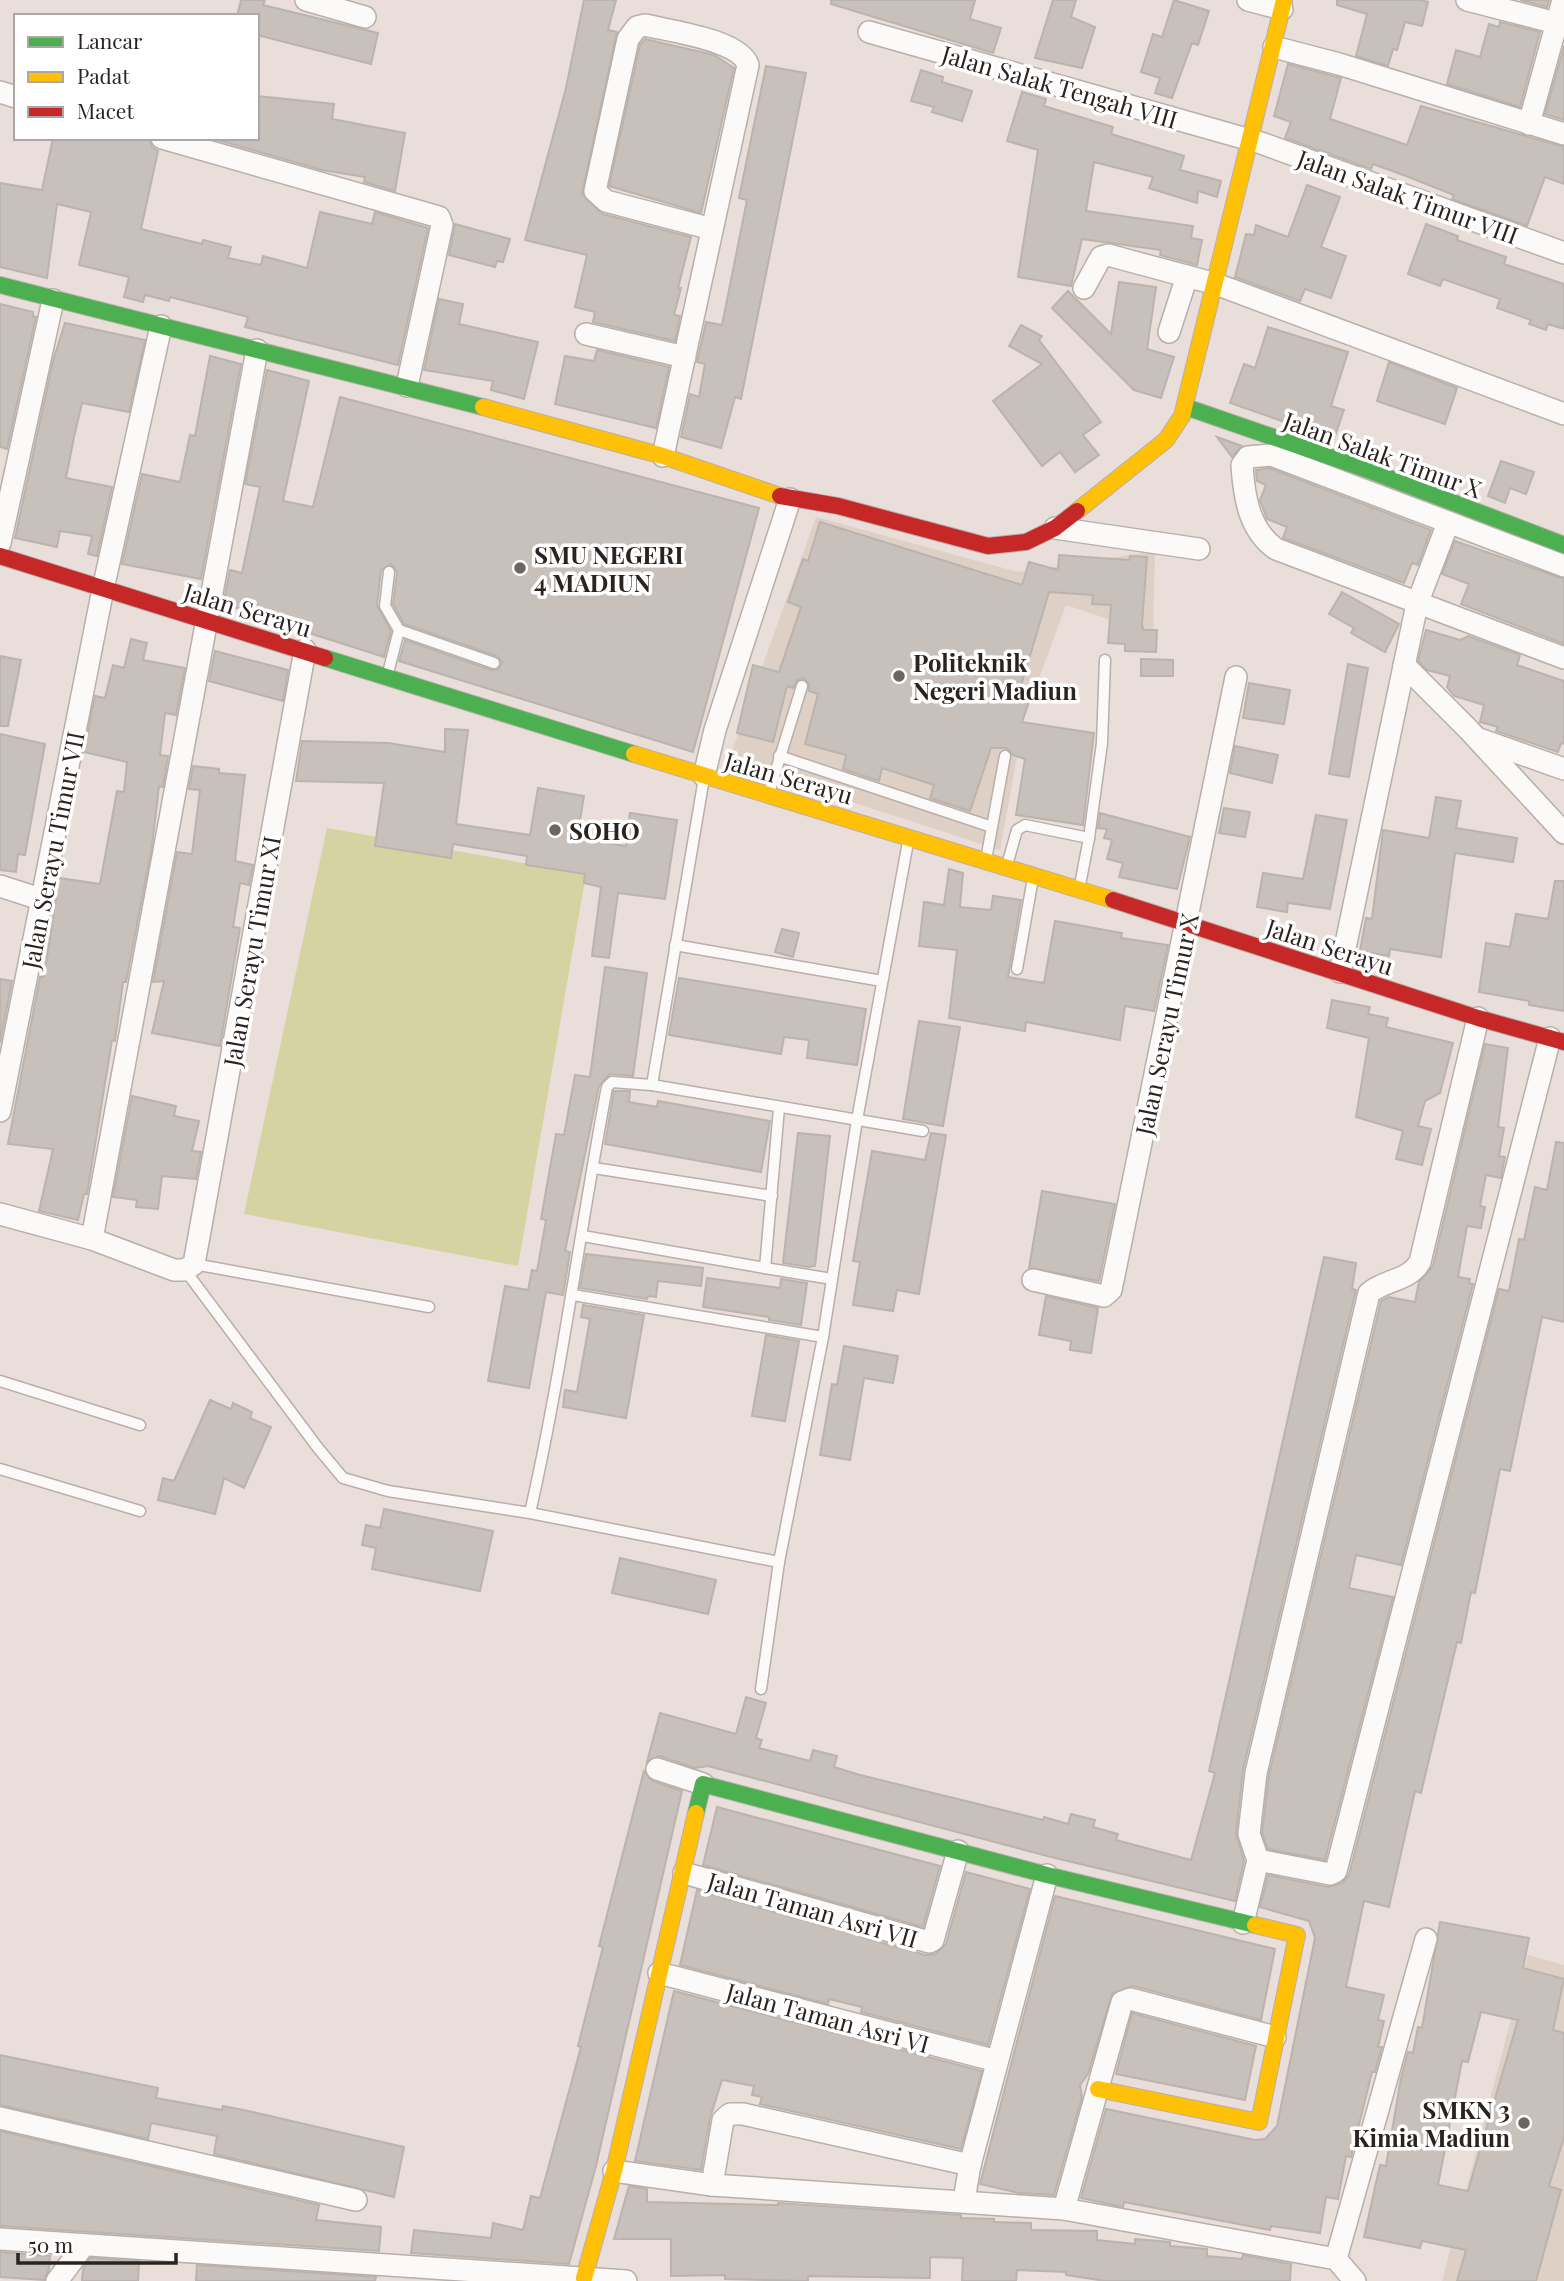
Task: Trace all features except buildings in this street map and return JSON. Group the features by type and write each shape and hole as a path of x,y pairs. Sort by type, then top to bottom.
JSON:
{"street":[{"path":"306,0 365,17"},
{"path":"0,285 407,386 663,456 790,499 838,506 988,545 1026,542 1055,528 1166,440 1184,412 1283,5 1248,0"},
{"path":"1466,0 1560,24"},
{"path":"1529,124 1560,24 1563,0"},
{"path":"663,456 748,65 746,58 738,51 705,39 645,25 637,27 628,39 595,191 606,201 712,229"},
{"name":"Jalan Salak Tengah VIII","path":"869,32 1251,140"},
{"path":"1274,47 1339,64 1564,134"},
{"path":"169,140 439,217 442,225 407,386"},
{"name":"Jalan Salak Timur VIII","path":"1251,140 1564,253"},
{"path":"1084,288 1105,255 1188,276 1216,284 1564,414"},
{"path":"1170,332 1188,276"},
{"path":"0,542 53,300"},
{"name":"Jalan Serayu Timur VII","path":"0,1111 103,589 162,326"},
{"path":"586,334 685,357"},
{"path":"92,1239 257,350"},
{"name":"Jalan Salak Timur X","path":"1184,412 1371,471 1564,545"},
{"path":"1564,566 1271,455 1248,457 1242,465 1244,492 1253,523 1268,543 1417,604 1564,658"},
{"path":"704,776 715,730 790,499"},
{"path":"1339,972 1417,604 1448,523"},
{"path":"1055,528 1199,549"},
{"name":"Jalan Serayu","path":"0,556 704,776 769,793 1079,888 1478,1018 1557,1040"},
{"name":"Jalan Serayu Timur XI","path":"192,1262 305,650"},
{"name":"Jalan Serayu Timur X","path":"1033,1280 1104,1296 1111,1290 1236,677"},
{"path":"1401,679 1477,739 1564,833"},
{"path":"1477,739 1564,769"},
{"path":"0,886 43,900"},
{"path":"1243,1923 1258,1860 1249,1834 1256,1773 1369,1293 1379,1285 1413,1273 1420,1262 1478,1018"},
{"path":"1258,1860 1330,1874 1336,1871 1557,1040"},
{"path":"0,1214 92,1239 174,1270 192,1262"},
{"path":"657,1769 703,1784 1047,1875 1297,1935 1259,2122 1098,2089"},
{"path":"584,2278 614,2171 703,1784"},
{"name":"Jalan Taman Asri VII","path":"684,1873 929,1942 933,1940 958,1850"},
{"path":"964,2200 970,2165 1047,1875"},
{"path":"614,2171 712,2185 964,2200 1064,2209 1345,2274 1426,1938"},
{"name":"Jalan Taman Asri VI","path":"659,1973 997,2061"},
{"path":"1064,2209 1122,2002 1125,2000 1275,2037"},
{"path":"712,2185 723,2120 730,2114 743,2114 970,2165"},
{"path":"0,2118 356,2200"},
{"path":"0,2239 626,2281"},
{"path":"57,2281 84,2245"}],"lane":[{"path":"387,676 398,630 385,606 389,572"},
{"path":"398,630 494,663"},
{"path":"1079,888 1102,743 1105,660"},
{"path":"769,793 802,686"},
{"path":"779,756 992,827"},
{"path":"986,861 1005,756"},
{"path":"652,1086 704,776"},
{"path":"1007,868 1017,830 1025,825 1089,838"},
{"path":"761,1689 779,1562 823,1337 857,1120 909,836"},
{"path":"1017,969 1033,875"},
{"path":"675,945 882,981"},
{"path":"530,1513 573,1295 607,1087 620,1081 923,1131"},
{"path":"765,1268 779,1108"},
{"path":"594,1168 772,1196"},
{"path":"583,1236 832,1279"},
{"path":"192,1262 429,1307"},
{"path":"192,1262 318,1448 343,1478 388,1491 530,1513 779,1562"},
{"path":"573,1295 823,1337"},
{"path":"0,1381 140,1425"},
{"path":"0,1469 140,1511"}],"shaded area":[{"name":"Politeknik Negeri Madiun","path":"816,517 1018,572 1155,551 1153,634 1066,605 1024,719 1000,850 728,762"},
{"path":"327,828 586,874 518,1266 244,1214"},
{"name":"SMKN 3 Kimia Madiun","path":"1528,1955 1564,1965 1564,2281 1442,2281"}],"traffic: fast":[{"path":"0,285 483,407"},
{"path":"1186,407 1371,471 1564,545"},
{"path":"325,658 634,754"},
{"path":"696,1813 703,1784 1047,1875 1255,1925"}],"traffic: slow":[{"path":"1077,511 1166,440 1182,416 1284,0"},
{"path":"483,407 663,456 780,496"},
{"path":"634,754 1113,900"},
{"path":"584,2278 614,2171 696,1813"},
{"path":"1098,2089 1259,2122 1297,1935 1255,1925"}],"traffic: jam":[{"path":"780,496 838,506 988,546 1026,542 1055,528 1077,511"},
{"path":"0,556 325,658"},
{"path":"1113,900 1478,1018 1564,1042"}],"place":[{"name":"SMU NEGERI 4 MADIUN","path":"520,568"},
{"name":"Politeknik Negeri Madiun","path":"899,676"},
{"name":"SOHO","path":"555,830"},
{"name":"SMKN 3 Kimia Madiun","path":"1524,2123"}]}
